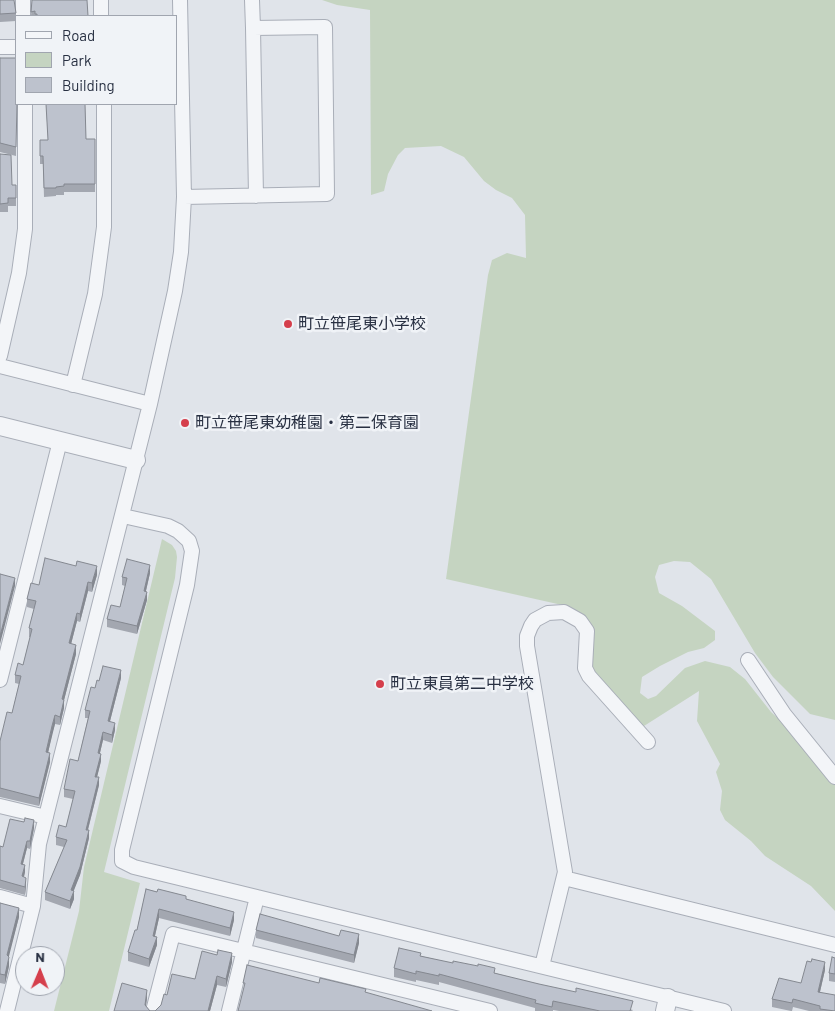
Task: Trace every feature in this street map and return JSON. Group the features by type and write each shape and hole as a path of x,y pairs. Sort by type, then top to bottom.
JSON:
{"street":[{"path":"22,0 23,15"},
{"path":"101,0 101,15"},
{"path":"8,1011 34,906 38,854 46,817 150,404 176,291 181,252 184,197 180,0"},
{"path":"252,0 256,196"},
{"path":"184,197 328,194 325,27 253,28"},
{"path":"0,47 15,47"},
{"path":"0,356 19,273 25,229 25,105"},
{"path":"73,385 95,294 103,235 105,182 104,105"},
{"path":"0,366 150,404"},
{"path":"0,426 136,460"},
{"path":"0,680 60,440"},
{"path":"122,516 174,529 186,537 192,551 187,585 122,850 122,861 134,867 542,966 667,1004 724,1011"},
{"path":"542,966 565,872 528,646 527,636 535,620 548,613 564,612 580,621 587,631 585,668 589,676 648,742"},
{"path":"748,660 784,714 835,777"},
{"path":"0,806 46,817"},
{"path":"564,878 835,945"},
{"path":"0,897 34,906"},
{"path":"229,1011 257,897"},
{"path":"153,1011 173,934 490,1011"}],"green space":[{"path":"322,0 835,0 835,720 810,714 773,677 755,653 711,579 690,562 674,561 659,565 655,577 659,593 682,606 715,631 715,640 704,648 688,652 642,677 640,693 648,699 656,696 685,668 705,661 730,667 745,679 771,712 835,771 835,911 811,886 765,856 751,841 725,820 720,810 722,791 716,772 720,764 697,721 699,691 644,726 602,686 591,667 594,641 592,628 585,616 571,607 446,579 488,275 492,260 507,253 526,258 525,215 512,198 484,181 464,157 441,146 405,148 398,155 388,174 384,191 371,195 370,10 337,5"},
{"path":"162,539 172,545 176,551 175,578 104,872 140,883 109,1011 54,1011 58,996 65,996 65,967 79,911 84,867"}],"building":[{"path":"0,0 14,0 16,13 0,14"},
{"path":"32,0 87,0 88,15 37,15 35,11 31,12"},
{"path":"0,58 15,58 16,147 0,143"},
{"path":"46,105 85,105 86,139 95,139 95,184 64,184 64,186 56,188 44,188 43,156 40,156 40,140 48,140"},
{"path":"0,154 11,155 12,185 16,185 16,198 8,198 8,203 0,204"},
{"path":"45,558 76,566 77,561 97,566 92,583 88,582 80,614 77,613 69,643 76,645 62,699 64,700 60,717 55,715 52,726 46,752 50,753 39,798 0,788 0,741 7,712 12,713 21,676 15,675 18,663 23,665 32,629 29,628 36,601 27,599 31,583 39,585"},
{"path":"127,559 150,565 144,591 147,592 137,626 107,619 111,605 120,607 127,578 122,577"},
{"path":"0,574 15,578 0,636"},
{"path":"103,666 121,670 108,721 115,723 112,735 103,732 98,753 101,754 95,777 99,777 86,830 89,830 80,867 71,890 74,891 70,901 45,892 67,840 56,837 59,825 66,827 75,791 64,789 70,759 78,761 90,711 85,710 91,687 95,688 97,680 99,681"},
{"path":"25,818 34,820 30,841 27,841 21,864 25,865 22,876 26,878 25,887 0,880 0,846 3,847 10,819 24,822"},
{"path":"146,889 157,892 158,889 186,896 186,899 234,912 230,928 159,909 153,936 157,937 149,959 128,952 135,930 137,930"},
{"path":"0,903 19,908 7,955 9,957 5,975 0,974"},
{"path":"260,914 339,936 341,930 359,934 354,955 256,930"},
{"path":"399,948 421,953 420,956 453,963 453,961 495,968 494,973 539,984 576,992 576,988 633,1001 630,1011 600,1011 553,1001 552,1007 535,1003 536,1000 439,974 439,976 416,971 416,974 394,968"},
{"path":"218,950 232,953 226,979 217,976 208,1011 155,1011 161,1005 164,994 167,995 172,974 195,979 202,951 217,955"},
{"path":"832,957 835,958 835,974 829,973"},
{"path":"812,959 825,962 818,992 835,995 835,1011 820,1009 820,1006 793,999 792,1003 772,999 779,978 801,983 807,961 811,962"},
{"path":"247,965 319,983 320,978 366,989 365,992 432,1011 238,1011"},
{"path":"122,983 147,990 145,1005 150,1011 114,1011"}],"place":[{"name":"町立笹尾東小学校","path":"288,324"},
{"name":"町立笹尾東幼稚園・第二保育園","path":"185,423"},
{"name":"町立東員第二中学校","path":"380,684"}]}
